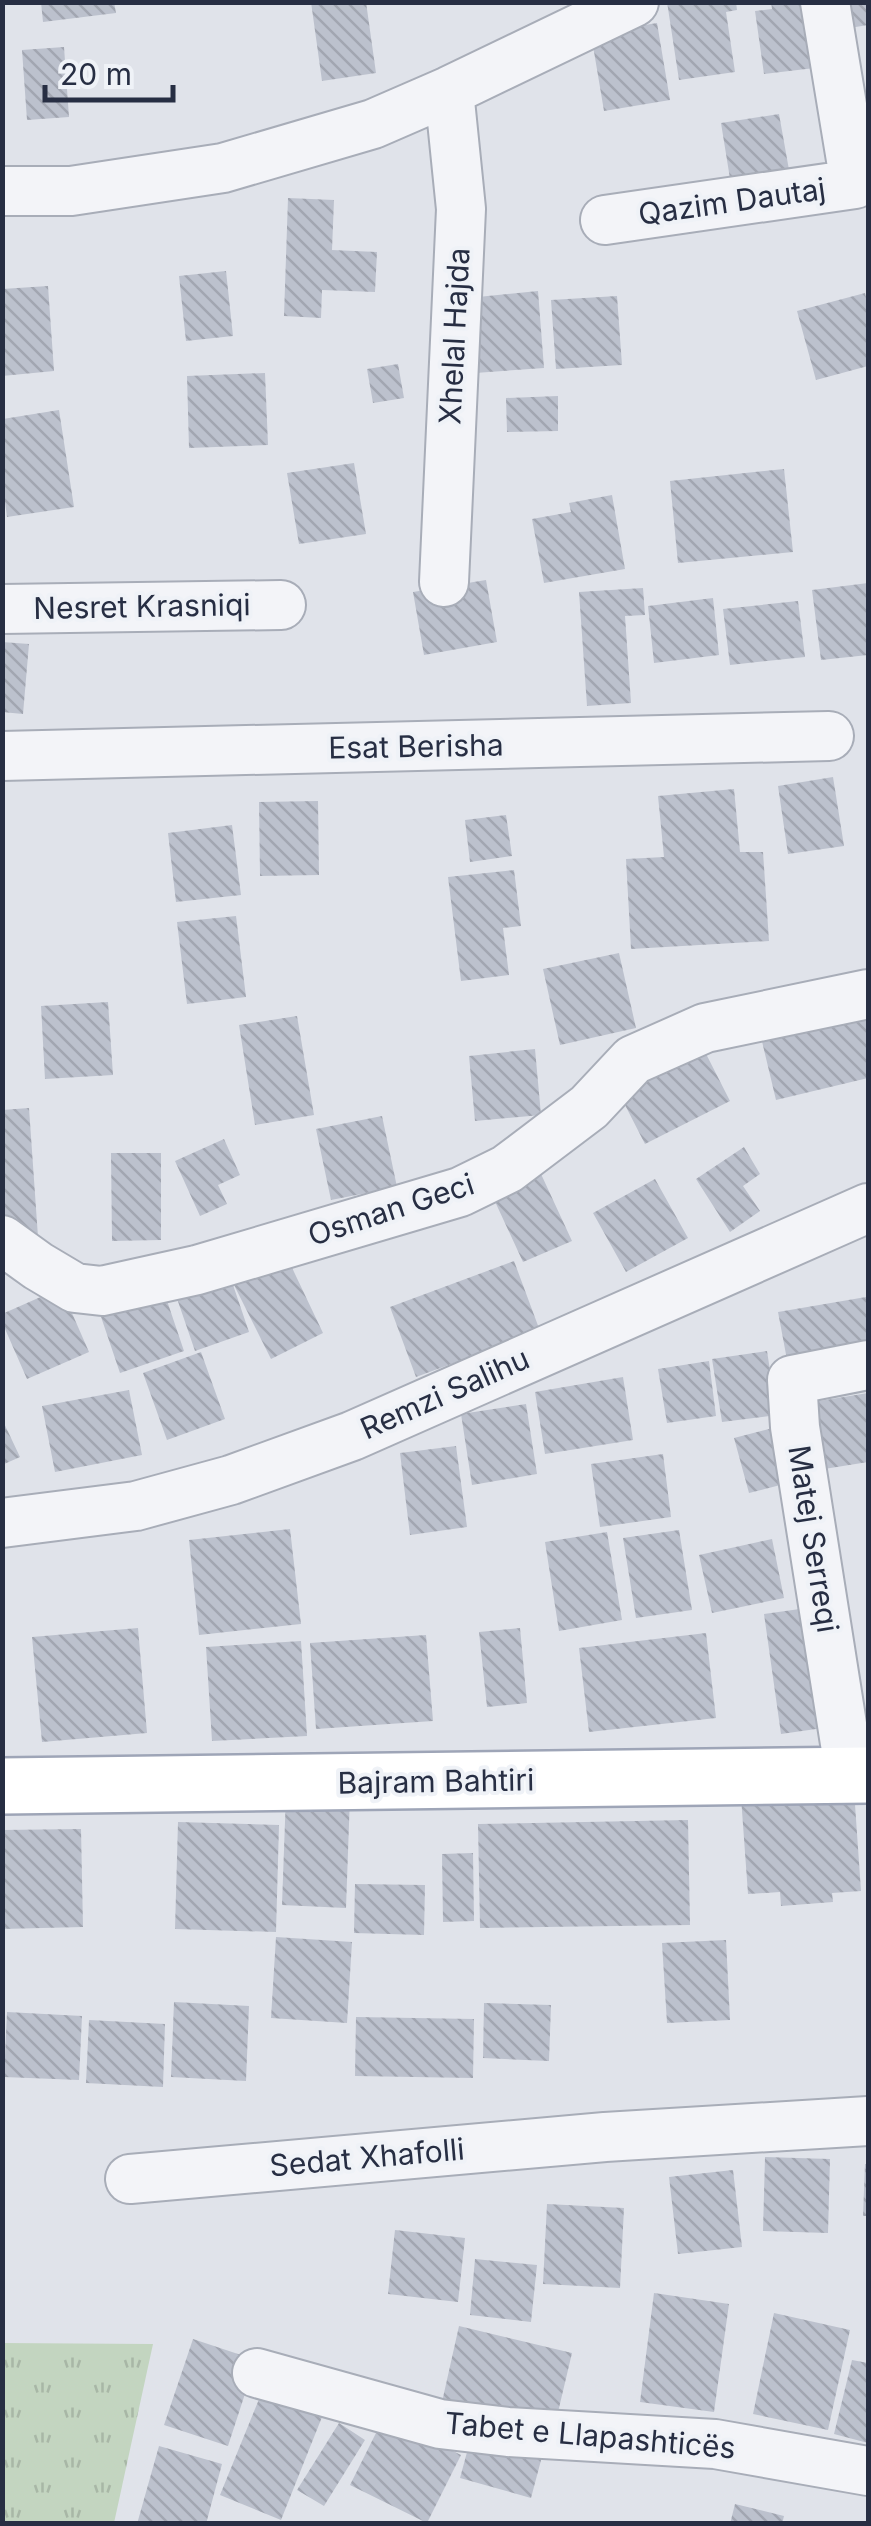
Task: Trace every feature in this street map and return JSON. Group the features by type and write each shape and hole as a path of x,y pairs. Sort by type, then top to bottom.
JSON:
{"main road":[{"name":"Bajram Bahtiri","path":"2,1786 859,1775"}],"street":[{"path":"2,192 71,191 223,168 373,124 449,92 634,2"},
{"name":"Qazim Dautaj","path":"605,220 856,184 853,85 825,2"},
{"name":"Xhelal Hajda","path":"444,582 461,208 449,92"},
{"name":"Nesret Krasniqi","path":"2,609 281,605"},
{"name":"Esat Berisha","path":"2,756 829,736"},
{"name":"Osman Geci","path":"2,1240 76,1288 102,1291 214,1264 460,1192 507,1169 589,1107 633,1060 706,1028 868,994"},
{"name":"Remzi Salihu","path":"2,1523 136,1506 283,1462 352,1436 868,1208"},
{"name":"Matej Serreqi","path":"859,1775 794,1426 792,1380 868,1365"},
{"name":"Sedat Xhafolli","path":"130,2180 606,2137 868,2120"},
{"name":"Tabet e Llapashticës","path":"258,2373 440,2424 508,2432 716,2444 868,2471"}],"green space":[{"path":"3,2343 153,2344 114,2523 3,2523"}],"building":[{"path":"41,2 114,2 116,13 43,22"},
{"path":"311,2 366,2 376,73 322,81"},
{"path":"667,2 736,2 737,10 726,12 735,72 679,80"},
{"path":"771,2 814,2 823,67 764,74 755,11 772,9"},
{"path":"832,2 868,2 868,25 837,30"},
{"path":"657,23 670,100 604,111 591,34"},
{"path":"64,47 69,117 27,120 22,50"},
{"path":"779,114 791,181 732,191 721,123"},
{"path":"288,198 334,200 332,250 377,252 375,292 322,290 321,318 284,316"},
{"path":"226,271 233,336 186,341 179,276"},
{"path":"48,286 54,371 2,376 2,289"},
{"path":"538,291 544,368 475,373 468,298"},
{"path":"865,293 868,366 816,380 797,311"},
{"path":"617,296 622,365 556,369 551,300"},
{"path":"398,364 404,398 373,403 367,369"},
{"path":"265,373 268,445 189,448 187,376"},
{"path":"558,396 558,431 507,432 506,398"},
{"path":"59,410 74,507 7,517 3,419"},
{"path":"354,463 366,534 299,544 287,473"},
{"path":"784,469 793,552 678,563 670,481"},
{"path":"612,495 625,569 544,583 532,519 571,512 569,503"},
{"path":"486,580 497,642 424,655 413,592"},
{"path":"868,583 868,655 821,660 812,590"},
{"path":"643,588 645,615 625,616 631,703 587,706 579,592"},
{"path":"713,598 719,655 654,663 648,606"},
{"path":"798,601 805,657 730,665 723,609"},
{"path":"2,642 29,644 23,714 2,712"},
{"path":"833,777 844,846 788,854 778,786"},
{"path":"734,789 740,852 763,852 769,941 631,949 626,859 664,857 658,796"},
{"path":"318,801 319,875 260,876 259,802"},
{"path":"506,815 512,856 470,862 465,820"},
{"path":"232,825 241,895 176,902 168,833"},
{"path":"514,870 521,926 503,928 509,975 461,981 448,877"},
{"path":"236,916 246,997 187,1004 177,922"},
{"path":"619,953 636,1028 560,1045 543,969"},
{"path":"108,1002 113,1075 45,1079 41,1006"},
{"path":"868,1007 868,1078 776,1100 760,1033"},
{"path":"297,1016 314,1115 255,1125 239,1025"},
{"path":"701,1044 730,1101 645,1144 625,1105 643,1073"},
{"path":"535,1049 541,1115 475,1121 469,1056"},
{"path":"29,1108 38,1237 2,1213 2,1110"},
{"path":"382,1116 397,1187 331,1200 316,1129"},
{"path":"224,1139 240,1175 218,1185 227,1204 200,1216 175,1161"},
{"path":"744,1147 760,1174 743,1186 760,1211 730,1232 696,1179"},
{"path":"111,1153 161,1153 161,1240 112,1241"},
{"path":"541,1174 572,1241 523,1262 492,1195"},
{"path":"655,1179 688,1238 626,1272 593,1213"},
{"path":"285,1253 323,1333 271,1359 231,1279 249,1332 195,1351 172,1284"},
{"path":"514,1261 540,1331 416,1377 390,1307"},
{"path":"161,1283 184,1351 120,1373 97,1305"},
{"path":"61,1288 89,1352 27,1379 2,1314"},
{"path":"866,1297 868,1351 788,1365 778,1312"},
{"path":"767,1351 777,1415 722,1422 712,1359"},
{"path":"201,1352 225,1419 167,1440 143,1373"},
{"path":"709,1361 716,1416 667,1423 658,1369"},
{"path":"623,1377 633,1440 545,1454 535,1392"},
{"path":"129,1390 142,1455 55,1472 42,1406"},
{"path":"868,1393 868,1462 818,1470 807,1403"},
{"path":"526,1404 537,1474 472,1485 461,1414"},
{"path":"2,1419 20,1457 2,1465"},
{"path":"773,1428 788,1483 749,1493 734,1438"},
{"path":"456,1446 467,1527 410,1535 400,1453"},
{"path":"663,1454 671,1517 600,1527 591,1464"},
{"path":"290,1529 301,1624 199,1635 189,1540"},
{"path":"679,1530 692,1610 636,1618 623,1538"},
{"path":"607,1532 622,1620 559,1631 545,1542"},
{"path":"772,1539 784,1598 712,1613 699,1555"},
{"path":"814,1607 830,1727 781,1734 764,1614"},
{"path":"138,1628 147,1733 42,1742 32,1637"},
{"path":"520,1628 527,1703 487,1707 479,1632"},
{"path":"706,1633 716,1718 589,1732 579,1648"},
{"path":"426,1635 433,1721 316,1729 310,1643"},
{"path":"301,1641 307,1736 212,1741 206,1647"},
{"path":"854,1790 861,1891 832,1893 833,1902 781,1906 780,1892 748,1894 741,1797"},
{"path":"286,1794 350,1796 346,1908 282,1905"},
{"path":"688,1820 690,1925 480,1928 478,1824"},
{"path":"178,1822 279,1825 276,1932 175,1929"},
{"path":"81,1829 83,1927 2,1929 2,1830"},
{"path":"473,1853 474,1921 443,1922 442,1854"},
{"path":"355,1884 425,1885 424,1935 354,1933"},
{"path":"276,1937 352,1942 347,2023 271,2018"},
{"path":"726,1940 730,2020 667,2023 662,1943"},
{"path":"174,2002 249,2006 246,2081 171,2077"},
{"path":"484,2003 551,2005 549,2061 483,2058"},
{"path":"7,2012 82,2016 79,2080 4,2077"},
{"path":"356,2017 474,2019 473,2078 355,2076"},
{"path":"89,2020 165,2024 163,2087 86,2083"},
{"path":"765,2157 830,2159 828,2233 763,2231"},
{"path":"868,2164 868,2216 863,2216"},
{"path":"733,2170 742,2247 678,2254 669,2177"},
{"path":"547,2204 624,2208 620,2288 543,2284"},
{"path":"395,2230 465,2238 458,2302 388,2294"},
{"path":"475,2259 537,2265 531,2322 470,2315"},
{"path":"654,2293 729,2304 714,2412 640,2402"},
{"path":"774,2313 850,2330 828,2430 753,2414"},
{"path":"459,2326 572,2353 554,2429 442,2402"},
{"path":"193,2339 256,2360 228,2446 164,2425"},
{"path":"852,2360 868,2363 868,2443 834,2434"},
{"path":"268,2377 328,2402 281,2520 220,2495"},
{"path":"384,2417 461,2455 427,2523 350,2485"},
{"path":"339,2423 365,2440 324,2506 297,2490"},
{"path":"473,2430 544,2449 531,2498 460,2478"},
{"path":"159,2446 222,2464 206,2524 137,2524"},
{"path":"735,2504 784,2516 782,2524 730,2524"}]}
